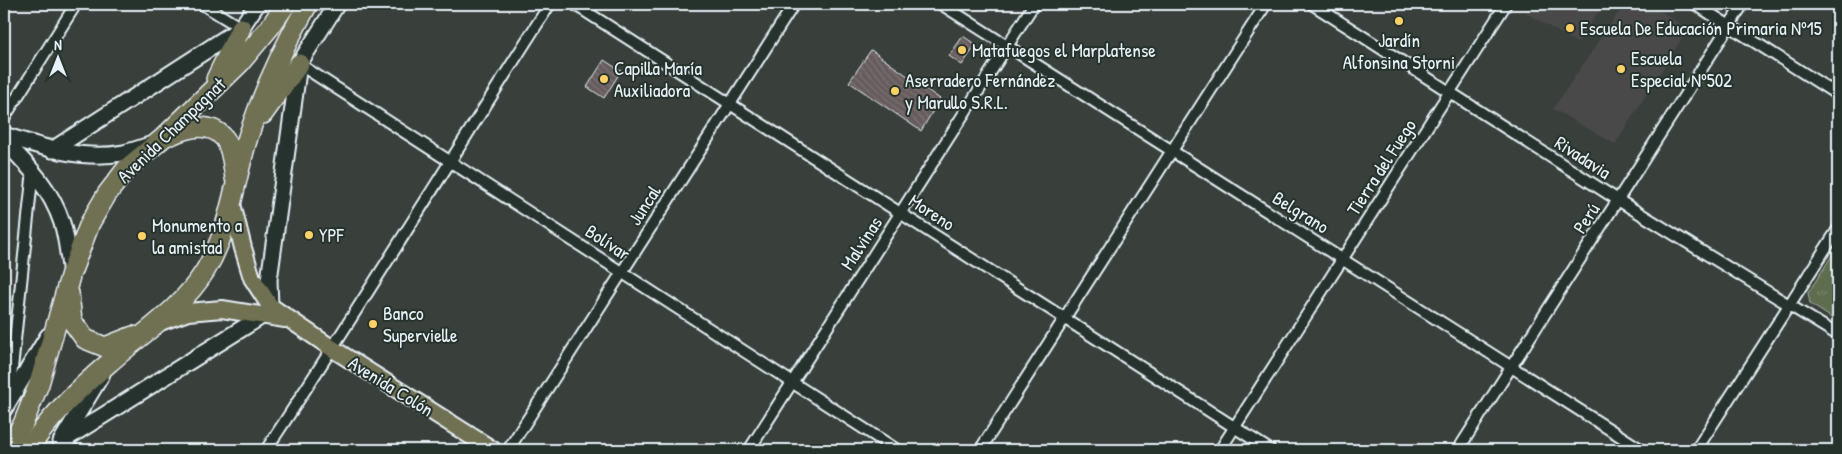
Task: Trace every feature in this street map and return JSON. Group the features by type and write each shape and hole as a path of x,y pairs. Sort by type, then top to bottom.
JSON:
{"highway":[{"name":"Avenida Champagnat","path":"6,450 23,424 39,384 70,278 90,223 107,194 127,168 159,141 240,63 286,4"},
{"path":"28,450 41,430 63,405 180,302 204,272 216,252 225,230 248,136 269,80 288,38 308,4"},
{"path":"209,93 241,28"},
{"path":"248,136 299,64"},
{"path":"159,141 184,129 198,127 217,131 226,140 229,148 234,195"},
{"name":"Avenida Colón","path":"70,278 72,321 85,339 105,347 152,327"}],"main road":[{"path":"234,195 243,248 252,278 266,311"},
{"name":"Avenida Colón","path":"152,327 188,312 222,309 266,311 290,320 493,450"}],"street":[{"path":"4,118 76,4"},
{"path":"202,4 241,28"},
{"name":"Avenida Champagnat","path":"52,150 241,28 257,4"},
{"path":"58,446 266,311 299,64 337,4"},
{"path":"266,450 333,349 449,161 550,4"},
{"name":"Moreno","path":"574,4 1270,450"},
{"name":"Juncal","path":"508,450 794,4"},
{"name":"Belgrano","path":"941,4 1642,450"},
{"name":"Malvinas","path":"749,450 1034,4"},
{"path":"980,450 1266,4"},
{"name":"Rivadavia","path":"1312,4 1618,200 1838,336"},
{"name":"Tierra del Fuego","path":"1220,450 1506,4"},
{"path":"1695,4 1838,95"},
{"name":"Perú","path":"1458,450 1743,4"},
{"name":"Bolívar","path":"299,64 898,450"},
{"path":"4,135 52,150 92,156 123,153 159,141"},
{"name":"Avenida Colón","path":"4,141 33,170 51,196 63,224 70,278"},
{"name":"Avenida Champagnat","path":"5,403 33,170"},
{"path":"1696,450 1838,229"},
{"name":"Avenida Champagnat","path":"5,403 55,325"},
{"path":"58,446 110,362"},
{"path":"58,446 74,450"}],"shaded area":[{"name":"Escuela De Educación Primaria Nº15","path":"1532,4 1604,4 1577,43 1526,13"},
{"name":"Escuela Especial Nº502","path":"1624,4 1650,4 1688,29 1615,144 1553,109"}],"green space":[{"path":"1838,246 1838,322 1810,304 1808,293"}],"building":[{"name":"Matafuegos el Marplatense","path":"963,36 976,45 962,65 949,56"},
{"name":"Aserradero Fernández y Marullo S.R.L.","path":"871,50 940,99 921,131 849,82"},
{"name":"Capilla María Auxiliadora","path":"604,60 621,71 604,98 587,87"}],"place":[{"name":"Jardín Alfonsina Storni","path":"1399,21"},
{"name":"Escuela De Educación Primaria Nº15","path":"1570,28"},
{"name":"Matafuegos el Marplatense","path":"962,50"},
{"name":"Escuela Especial Nº502","path":"1621,69"},
{"name":"Capilla María Auxiliadora","path":"604,79"},
{"name":"Aserradero Fernández y Marullo S.R.L.","path":"895,91"},
{"name":"YPF","path":"309,235"},
{"name":"Monumento a la amistad","path":"142,236"},
{"name":"Banco Supervielle","path":"373,324"}]}
